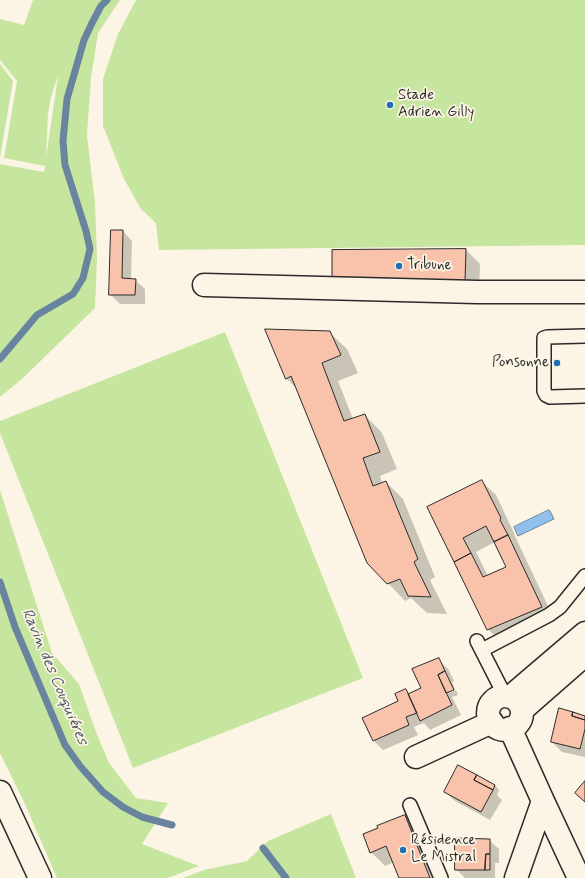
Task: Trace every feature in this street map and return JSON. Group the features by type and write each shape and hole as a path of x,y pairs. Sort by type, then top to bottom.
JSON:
{"street":[{"path":"204,285 477,292 585,292"},
{"path":"512,701 585,633"},
{"path":"512,701 585,656"},
{"path":"416,757 501,725 516,726 522,716 512,701 500,697 495,699 489,707 489,718 501,725 543,801 579,878"},
{"path":"0,792 40,878"},
{"path":"516,878 543,801"}],"lane":[{"path":"585,336 544,338 544,391 546,395 550,397 585,396"},
{"path":"512,701 480,645 549,615 560,607 585,576"},
{"path":"410,805 441,878"}],"green space":[{"path":"33,0 120,0 98,33 91,78 87,135 95,203 97,258 95,308 22,379 0,397 0,164 44,172 45,166 4,158 17,81 0,60 0,19 24,25","holes":["58,76 46,158 48,113 51,97"]},
{"name":"Stade Adrien Gilly","path":"136,0 585,0 585,245 159,250 156,223 141,209 124,179 103,126 103,79 118,34"},
{"path":"0,64 13,81 0,158"},
{"path":"225,332 363,678 133,768 0,433 0,421"},
{"path":"0,490 52,653 79,684 109,763 136,798 168,803 142,844 199,866 168,878 57,878 24,802 0,753"},
{"path":"331,814 356,878 183,878 204,870 247,861 268,841"}],"water":[{"path":"549,510 554,519 518,536 514,527"}],"building":[{"path":"111,230 123,230 122,278 136,279 135,295 109,295"},
{"name":"Tribune","path":"466,249 465,282 332,282 332,250"},
{"path":"265,329 330,331 341,355 322,363 344,421 365,414 380,452 363,458 373,486 386,481 418,559 414,562 431,597 408,596 400,579 387,584 367,563 291,376 286,379"},
{"path":"482,480 508,535 494,542 486,526 463,538 471,553 454,562 427,507"},
{"path":"508,535 542,607 487,630 454,562 471,553 483,577 506,567 494,542"},
{"path":"439,658 445,671 438,675 452,705 420,721 408,694 421,688 412,669"},
{"path":"445,671 454,690 446,693 438,675"},
{"path":"406,689 417,713 406,717 409,725 373,741 362,718 398,701 395,694"},
{"path":"559,708 573,712 572,716 585,720 585,729 580,749 551,742"},
{"path":"573,712 585,716 585,720 572,716"},
{"path":"458,765 477,775 474,780 493,790 481,812 444,792"},
{"path":"477,775 495,785 493,790 474,780"},
{"path":"585,781 585,802 575,793"},
{"name":"Résidence Le Mistral","path":"405,815 430,878 399,878 386,846 370,853 363,834 378,828 377,826"},
{"path":"455,838 490,839 490,854 486,854 485,870 455,870"},
{"path":"486,854 490,854 490,870 485,870"}],"waterway":[{"name":"Ravin des Couquiéres","path":"0,359 37,315 73,294 83,278 90,249 86,231 65,165 63,141 67,99 84,40 101,6 107,0"},
{"name":"Ravin des Couquiéres","path":"0,582 15,627 65,745 80,766 103,792 123,807 142,817 172,825"},
{"name":"Ravin des Couquiéres","path":"263,848 286,878"}],"place":[{"name":"Stade Adrien Gilly","path":"390,105"},
{"name":"Tribune","path":"399,266"},
{"name":"Ponsonne","path":"557,363"},
{"name":"Résidence Le Mistral","path":"403,850"}]}
